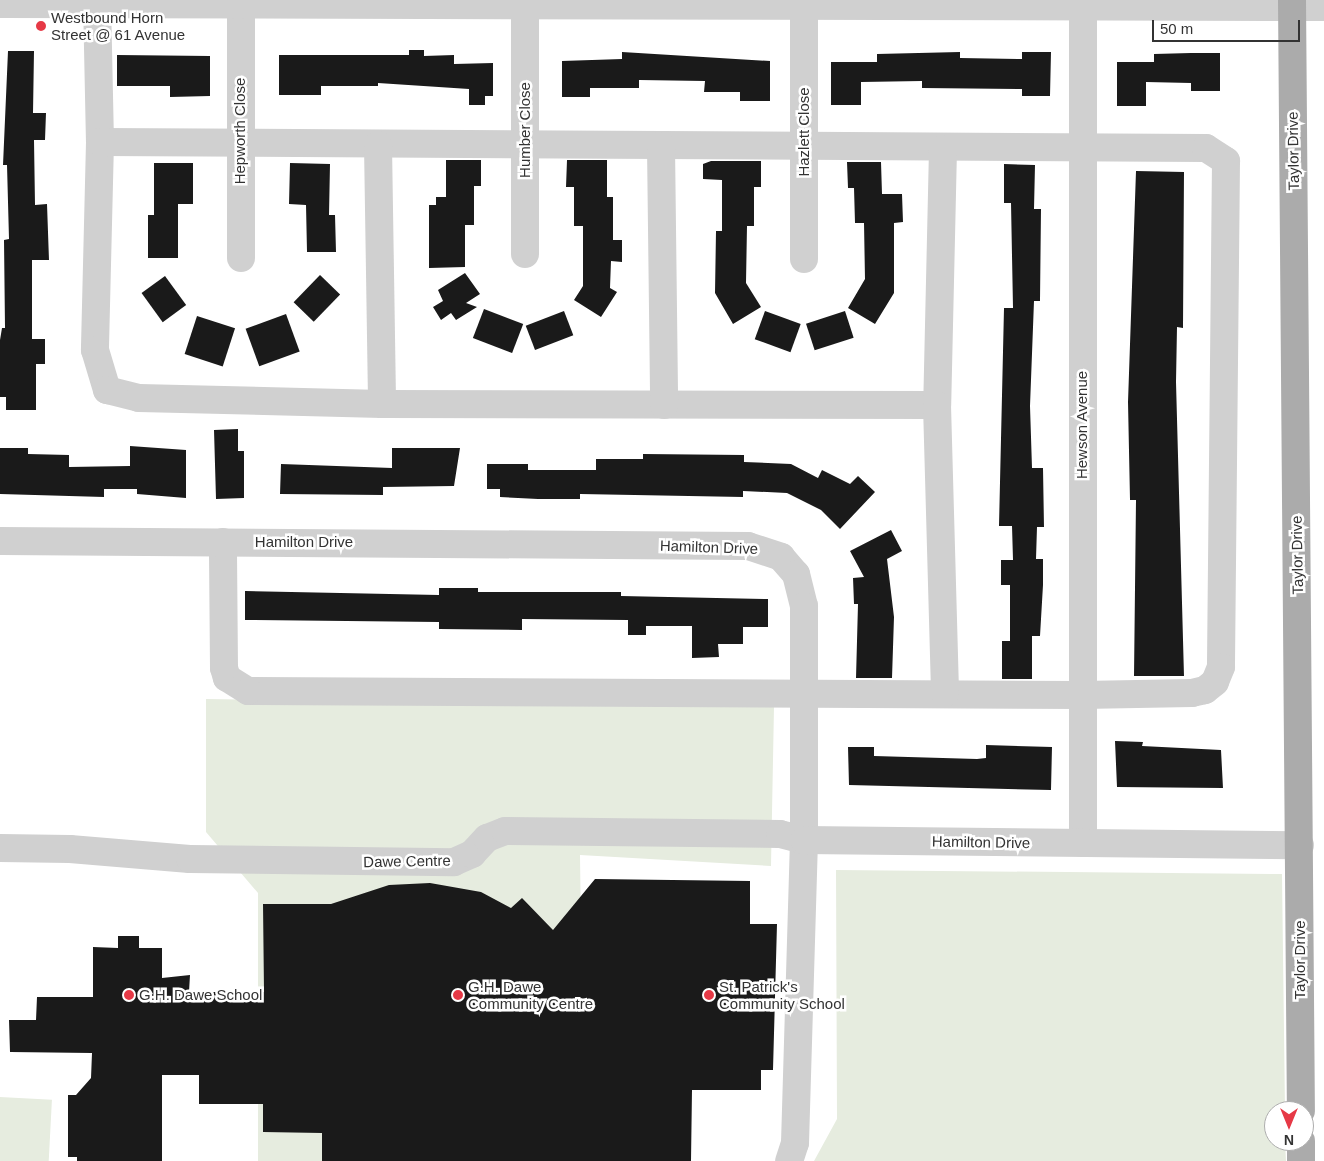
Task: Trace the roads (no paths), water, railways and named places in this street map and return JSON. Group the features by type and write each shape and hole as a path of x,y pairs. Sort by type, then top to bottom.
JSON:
{"main road":[{"name":"Taylor Drive","path":"1292,4 1301,1101"}],"street":[{"path":"97,2 100,142 95,350 107,390 139,398 382,404 937,405"},
{"path":"0,4 241,2 804,6 876,3 1083,7 1292,4 1324,7"},
{"name":"Hepworth Close","path":"241,2 241,258"},
{"name":"Humber Close","path":"524,5 525,254"},
{"name":"Hazlett Close","path":"804,6 804,259"},
{"name":"Hewson Avenue","path":"1083,7 1083,843"},
{"path":"100,142 804,146 943,149 1206,148 1226,162 1221,667 1215,682 1192,694 248,690 227,678 224,668 223,542"},
{"path":"378,145 382,404"},
{"path":"661,146 664,405"},
{"path":"943,149 937,405 945,693"},
{"name":"Hamilton Drive","path":"0,540 760,548 781,557 800,586 804,693 804,840 1300,845"},
{"name":"Dawe Centre","path":"0,848 213,860 454,862 472,854 487,838 505,831 780,834 804,840"},
{"path":"789,1161 795,1143 804,840"}],"place":[{"name":"Westbound Horn Street @ 61 Avenue","path":"41,26"},
{"name":"G.H. Dawe School","path":"129,995"},
{"name":"G.H. Dawe Community Centre","path":"458,995"},
{"name":"St. Patrick's Community School","path":"709,995"}]}
